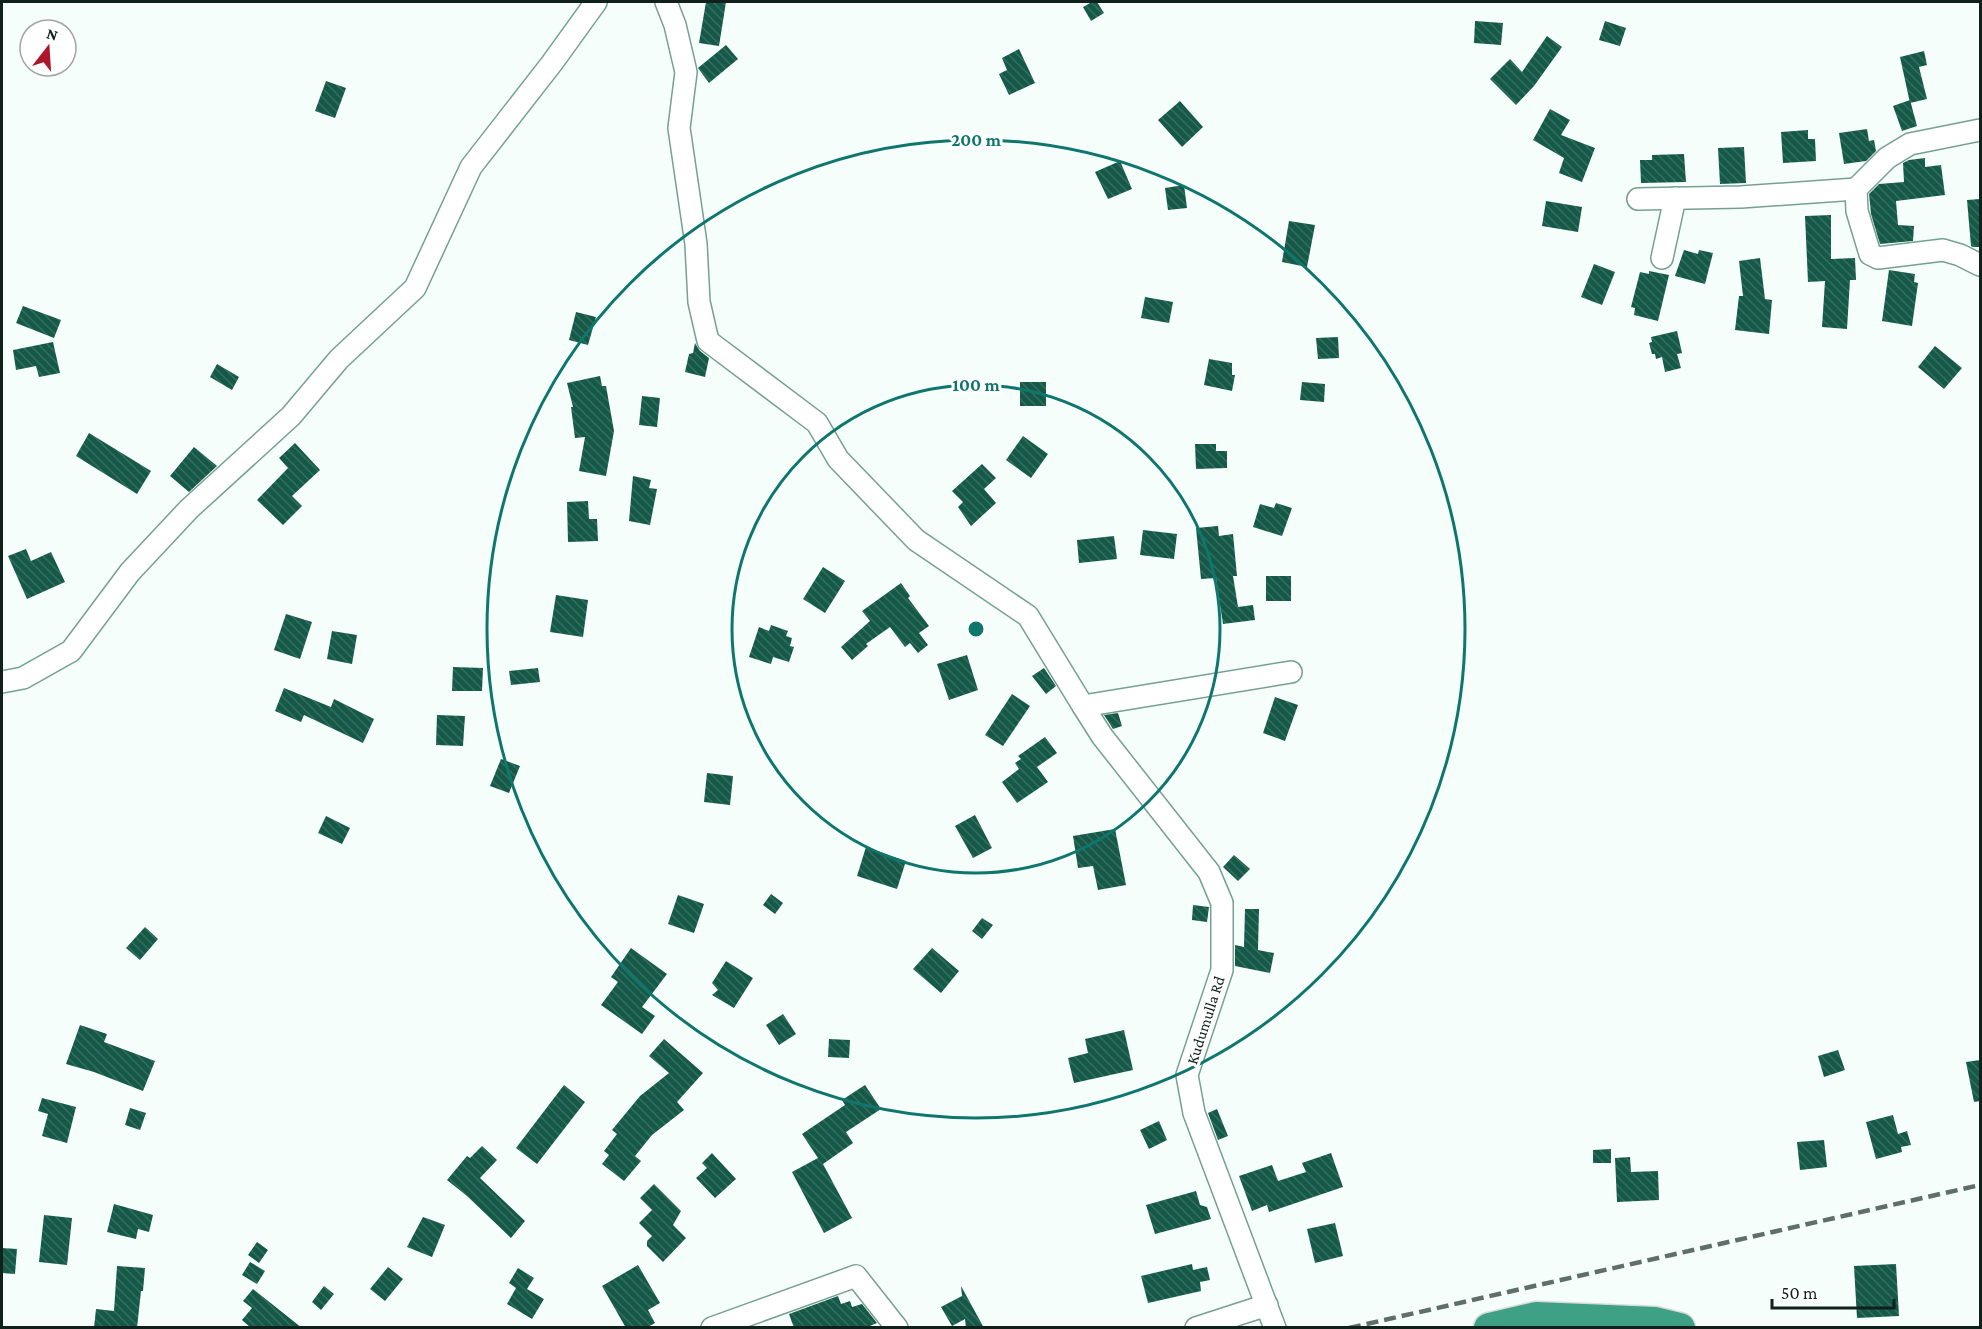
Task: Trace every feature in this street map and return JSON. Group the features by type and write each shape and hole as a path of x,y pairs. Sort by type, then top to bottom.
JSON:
{"highway":[{"path":"1489,1328 1536,1317 1655,1322 1680,1328"}],"street":[{"path":"2,682 23,678 71,651 130,572 189,509 291,416 339,358 415,288 471,167 596,2"},
{"name":"Kudumulla Rd","path":"666,2 675,25 686,72 680,128 696,244 699,302 708,341 817,423 838,459 916,540 1028,616 1102,736 1209,872 1222,903 1221,970 1187,1075 1194,1113 1275,1328"},
{"path":"1638,199 1741,197 1856,189 1887,158 1910,144 1980,130"},
{"path":"1856,189 1857,211 1870,254 1878,258 1943,250 1980,265"},
{"path":"1662,258 1675,198"},
{"path":"1083,706 1291,672"},
{"path":"712,1328 856,1276 897,1328"},
{"path":"1196,1328 1267,1305"}],"building":[{"path":"706,2 726,2 719,46 699,43"},
{"path":"1097,2 1104,13 1091,21 1083,7"},
{"path":"1475,21 1503,23 1501,45 1474,43"},
{"path":"1605,21 1626,28 1620,46 1599,40"},
{"path":"1547,36 1562,47 1534,86 1516,105 1490,79 1510,59 1522,72"},
{"path":"726,45 738,59 709,83 698,68"},
{"path":"1019,49 1035,83 1009,95 999,74 1007,70 1002,58"},
{"path":"1924,51 1927,65 1919,67 1927,99 1910,103 1900,57"},
{"path":"326,81 346,88 335,118 315,111"},
{"path":"1910,100 1917,126 1902,131 1893,106"},
{"path":"1180,101 1203,127 1182,147 1158,120"},
{"path":"1550,109 1570,120 1561,135 1595,148 1582,182 1559,173 1564,158 1533,140"},
{"path":"1867,129 1869,141 1874,140 1876,151 1866,161 1844,164 1839,133"},
{"path":"1808,130 1808,139 1815,139 1816,161 1783,163 1781,132"},
{"path":"1744,147 1746,183 1720,184 1718,148"},
{"path":"1684,154 1686,182 1641,183 1640,160 1652,160 1652,155"},
{"path":"1925,158 1925,167 1941,165 1945,195 1896,201 1898,225 1914,226 1913,241 1880,244 1871,214 1869,194 1879,184 1904,182 1903,163"},
{"path":"1120,161 1132,189 1108,199 1095,172"},
{"path":"1184,185 1187,208 1168,210 1165,188"},
{"path":"1980,199 1980,247 1973,247 1971,246 1967,200"},
{"path":"1546,201 1582,207 1578,232 1542,226"},
{"path":"1831,215 1831,259 1855,258 1856,280 1850,280 1847,329 1822,327 1825,281 1808,282 1805,216"},
{"path":"1289,221 1315,225 1307,267 1282,262"},
{"path":"1684,250 1698,254 1699,250 1713,253 1705,284 1675,276"},
{"path":"1760,258 1765,299 1772,300 1769,334 1735,330 1739,296 1743,296 1739,261"},
{"path":"1594,264 1615,272 1602,305 1581,297"},
{"path":"1889,270 1915,274 1914,282 1918,283 1912,326 1882,321"},
{"path":"1649,271 1669,275 1658,321 1634,315 1635,308 1631,307 1640,272 1649,274"},
{"path":"1145,297 1173,302 1169,323 1141,318"},
{"path":"23,306 61,320 54,338 16,323"},
{"path":"576,312 596,317 588,345 569,340"},
{"path":"1677,331 1682,353 1677,354 1681,368 1665,372 1662,357 1656,359 1649,343 1652,342 1651,337"},
{"path":"1338,337 1339,358 1318,359 1316,338"},
{"path":"53,342 60,373 39,377 36,366 16,370 13,350"},
{"path":"695,343 700,351 709,358 705,377 685,372 689,354 693,353"},
{"path":"1935,346 1962,368 1944,389 1918,367"},
{"path":"1209,359 1232,363 1232,375 1235,375 1232,391 1204,385"},
{"path":"217,364 239,377 232,390 210,377"},
{"path":"600,376 602,386 606,386 614,431 606,476 579,471 585,437 575,438 571,407 573,407 567,383"},
{"path":"1020,382 1046,382 1046,406 1020,406"},
{"path":"1302,382 1325,384 1324,402 1300,400"},
{"path":"642,396 660,398 657,427 639,425"},
{"path":"89,433 151,471 137,494 76,456"},
{"path":"1023,436 1048,454 1031,478 1006,460"},
{"path":"295,443 320,470 292,496 302,506 283,525 257,500 288,468 279,458"},
{"path":"1195,444 1216,444 1216,451 1227,451 1227,468 1196,469"},
{"path":"194,447 217,466 189,492 170,476"},
{"path":"982,464 996,478 984,489 996,503 971,526 958,507 963,502 952,491"},
{"path":"633,476 651,480 649,488 657,489 650,525 629,521"},
{"path":"588,501 589,519 597,519 598,541 568,542 567,502"},
{"path":"1276,503 1292,508 1282,536 1253,527 1260,504 1274,508"},
{"path":"1218,526 1219,536 1233,534 1237,576 1233,576 1238,607 1253,605 1255,620 1223,624 1216,578 1201,579 1196,528"},
{"path":"1143,530 1177,534 1174,559 1140,555"},
{"path":"1114,536 1117,559 1079,563 1077,540"},
{"path":"26,549 31,561 51,552 65,582 27,599 8,556"},
{"path":"823,567 845,581 825,613 803,599"},
{"path":"1266,576 1291,576 1291,601 1266,601"},
{"path":"901,583 910,596 908,598 929,626 919,633 928,645 918,653 910,643 905,647 890,627 866,644 868,646 852,660 841,647 870,621 862,611"},
{"path":"556,595 588,600 583,637 550,632"},
{"path":"286,614 312,622 300,659 274,650"},
{"path":"771,625 788,631 786,636 792,638 790,646 794,647 789,662 773,657 771,664 749,657 759,627 769,631"},
{"path":"332,631 357,635 352,664 327,659"},
{"path":"967,655 978,690 949,700 937,664"},
{"path":"453,667 483,668 482,691 452,691"},
{"path":"538,668 540,682 511,685 509,671"},
{"path":"1044,668 1056,686 1046,694 1032,676"},
{"path":"284,688 331,707 334,699 374,719 363,743 304,715 301,722 275,711"},
{"path":"1012,694 1030,706 1003,746 985,735"},
{"path":"1275,697 1298,705 1285,741 1263,733"},
{"path":"1118,713 1122,726 1113,729 1104,715"},
{"path":"437,715 465,716 463,746 436,745"},
{"path":"1045,737 1057,753 1037,767 1048,782 1017,803 1002,782 1019,769 1015,763 1021,759 1018,756"},
{"path":"501,759 520,766 509,793 490,786"},
{"path":"707,773 733,776 730,805 704,802"},
{"path":"975,815 992,848 973,858 955,826"},
{"path":"326,816 350,828 342,844 318,833"},
{"path":"1115,829 1126,885 1098,890 1093,866 1078,868 1073,836"},
{"path":"866,847 906,861 897,889 857,876"},
{"path":"1234,855 1250,869 1238,881 1223,867"},
{"path":"771,894 783,903 775,914 763,905"},
{"path":"678,895 704,904 694,933 668,924"},
{"path":"1193,905 1209,907 1207,922 1192,920"},
{"path":"1245,909 1259,909 1258,950 1274,953 1270,973 1235,966 1235,945 1244,947"},
{"path":"982,918 993,925 982,939 972,931"},
{"path":"145,927 158,939 140,960 126,948"},
{"path":"631,948 667,974 642,1007 655,1016 642,1034 601,1005 618,982 611,977"},
{"path":"932,948 959,971 941,993 913,969"},
{"path":"726,961 753,978 734,1008 712,995 718,990 712,983"},
{"path":"783,1014 796,1034 779,1045 766,1025"},
{"path":"80,1025 107,1034 104,1042 155,1061 143,1091 66,1064"},
{"path":"1124,1030 1133,1070 1074,1083 1068,1058 1088,1053 1085,1039"},
{"path":"664,1039 703,1073 677,1102 684,1110 652,1135 635,1156 641,1161 624,1181 602,1164 609,1155 604,1151 617,1134 612,1130 640,1096 669,1073 649,1056"},
{"path":"829,1039 850,1040 849,1058 828,1057"},
{"path":"1838,1050 1845,1070 1824,1077 1818,1056"},
{"path":"1980,1060 1980,1101 1974,1102 1966,1062"},
{"path":"564,1085 585,1102 537,1164 516,1148"},
{"path":"865,1085 881,1109 846,1132 853,1143 823,1164 852,1218 824,1233 792,1172 818,1158 802,1134 845,1105 842,1100"},
{"path":"42,1098 76,1107 67,1143 42,1136 48,1114 38,1111"},
{"path":"130,1108 146,1113 140,1130 125,1125"},
{"path":"1217,1109 1228,1136 1218,1140 1208,1113"},
{"path":"1893,1115 1898,1134 1907,1131 1911,1145 1901,1147 1902,1152 1876,1159 1866,1122"},
{"path":"1159,1121 1167,1140 1149,1149 1140,1130"},
{"path":"1824,1140 1827,1167 1800,1170 1797,1142"},
{"path":"482,1146 497,1160 480,1178 525,1221 511,1238 447,1180 467,1156 470,1158"},
{"path":"1611,1149 1611,1163 1593,1163 1593,1150"},
{"path":"712,1153 736,1179 715,1198 696,1178 707,1168 702,1163"},
{"path":"1331,1153 1343,1187 1269,1212 1267,1205 1252,1211 1239,1176 1272,1165 1278,1181 1306,1172 1302,1163"},
{"path":"1630,1157 1631,1172 1658,1171 1659,1200 1617,1202 1615,1158"},
{"path":"654,1184 681,1211 673,1225 686,1238 663,1262 647,1246 647,1241 652,1236 639,1223 652,1210 640,1198"},
{"path":"1196,1191 1200,1205 1207,1207 1211,1219 1155,1234 1146,1205"},
{"path":"114,1204 153,1215 149,1232 138,1229 136,1239 107,1232"},
{"path":"44,1215 72,1218 67,1265 39,1262"},
{"path":"423,1217 445,1225 432,1257 407,1247"},
{"path":"1335,1223 1343,1256 1315,1263 1307,1229"},
{"path":"257,1242 268,1250 259,1263 248,1255"},
{"path":"2,1248 17,1249 15,1274 2,1273"},
{"path":"250,1262 265,1271 257,1284 242,1275"},
{"path":"1192,1264 1193,1270 1207,1267 1210,1280 1200,1282 1201,1291 1148,1303 1141,1276"},
{"path":"1896,1264 1899,1316 1857,1318 1854,1266"},
{"path":"638,1265 660,1303 648,1310 655,1323 646,1328 626,1328 602,1286"},
{"path":"117,1266 145,1268 137,1328 94,1328 96,1309 114,1311"},
{"path":"388,1267 403,1279 385,1301 370,1289"},
{"path":"518,1268 534,1278 527,1289 544,1299 532,1319 507,1304 516,1288 509,1283"},
{"path":"324,1286 334,1294 321,1310 312,1302"},
{"path":"961,1286 984,1328 966,1328 965,1319 952,1326 941,1307 962,1296"},
{"path":"253,1289 302,1328 251,1328 242,1320 252,1308 243,1301"},
{"path":"838,1296 841,1304 850,1301 852,1307 862,1304 877,1323 865,1328 794,1328 789,1314"}],"railway":[{"path":"1349,1328 1980,1185"}]}
